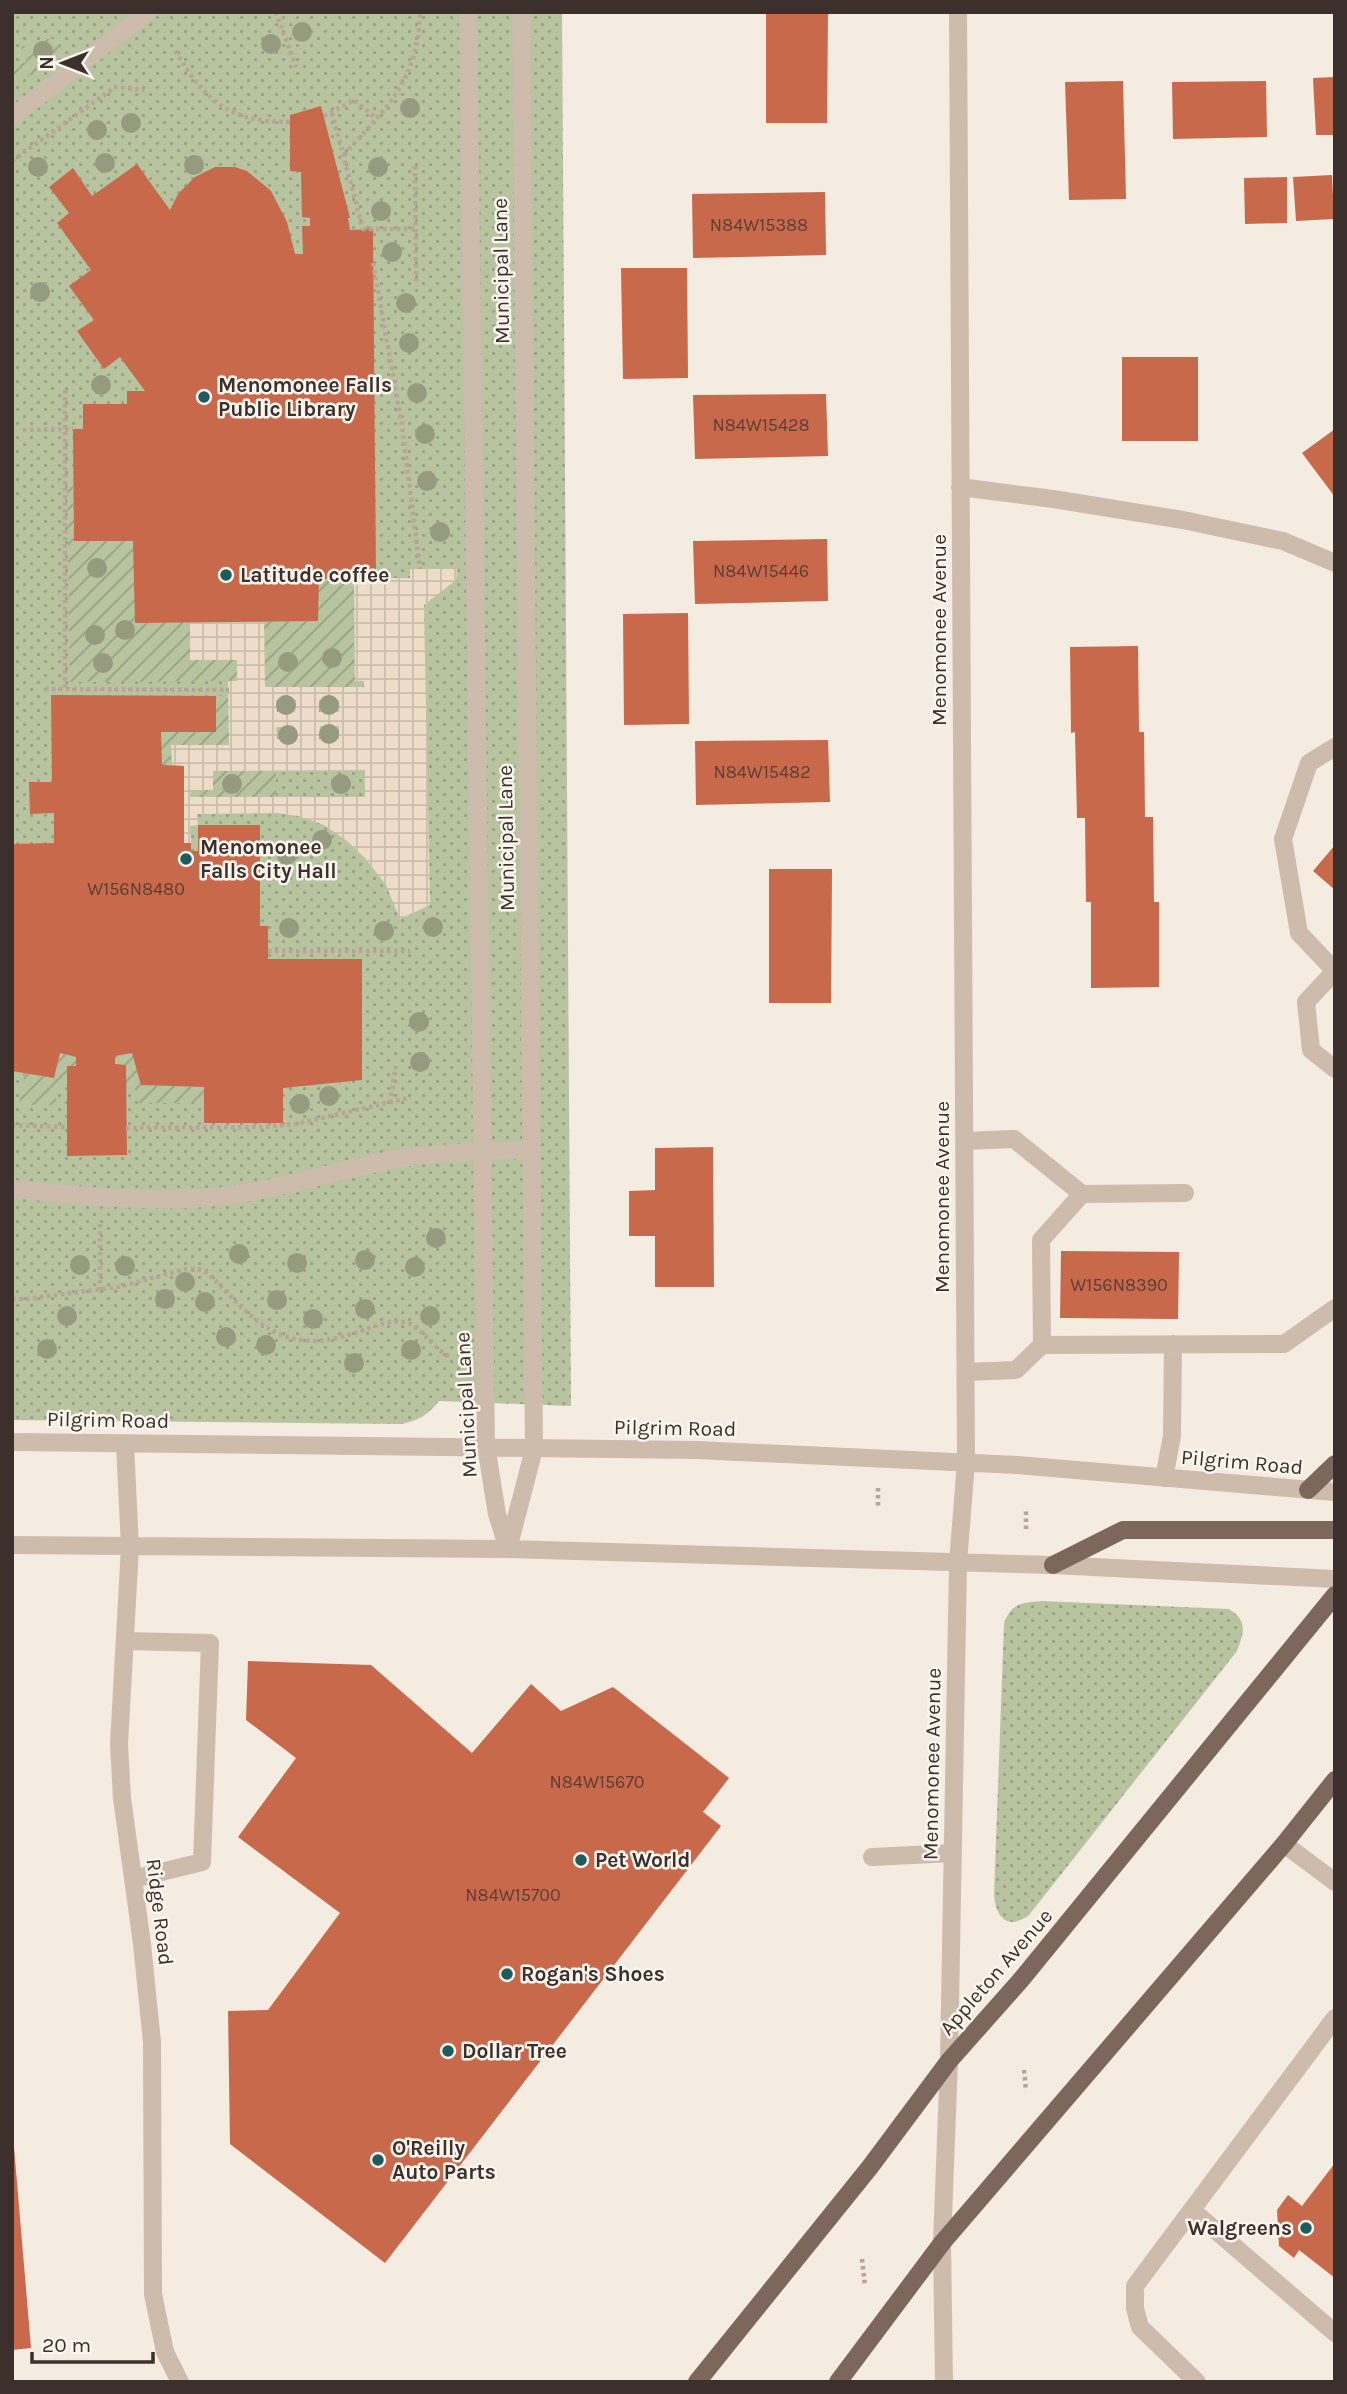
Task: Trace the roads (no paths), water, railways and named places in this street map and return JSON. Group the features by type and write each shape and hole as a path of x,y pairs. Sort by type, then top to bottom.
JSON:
{"main road":[{"path":"1308,1490 1335,1464"},
{"path":"1053,1565 1123,1530 1335,1530"},
{"name":"Appleton Avenue","path":"697,2382 870,2166 949,2061 1029,1971 1335,1595"},
{"path":"838,2382 942,2243 1327,1795 1335,1780"}],"street":[{"path":"12,117 147,12"},
{"name":"Municipal Lane","path":"468,12 486,1446 496,1514 508,1549"},
{"name":"Municipal Lane","path":"508,1549 534,1449 521,12"},
{"name":"Menomonee Avenue","path":"944,2382 942,2243 949,2061 958,1563 966,1462 958,12"},
{"path":"960,487 1196,523 1283,541 1335,563"},
{"path":"1335,747 1309,763 1283,839 1300,933 1335,971 1306,1002 1311,1050 1335,1069"},
{"path":"964,1141 1014,1139 1082,1194 1185,1193"},
{"path":"12,1189 141,1200 192,1199 244,1193 401,1159 482,1151 531,1150"},
{"path":"1042,1345 1041,1240 1082,1194"},
{"path":"966,1372 1016,1370 1042,1345 1284,1344 1335,1308"},
{"path":"1164,1478 1172,1436 1173,1344"},
{"name":"Pilgrim Road","path":"12,1442 697,1450 966,1462 1335,1492"},
{"name":"Ridge Road","path":"125,1444 130,1547 119,1744 122,1798 152,2042 153,2294 166,2352 180,2382"},
{"path":"12,1545 508,1549 1053,1565 1335,1579"},
{"path":"125,1641 209,1643 202,1862 134,1879"},
{"path":"1284,1844 1335,1882"},
{"path":"872,1857 953,1853"},
{"path":"1197,2382 1140,2327 1135,2308 1135,2286 1335,2018"},
{"path":"1193,2211 1335,2333"}],"place":[{"name":"Menomonee Falls Public Library","path":"204,397"},
{"name":"Latitude coffee","path":"226,575"},
{"name":"Menomonee Falls City Hall","path":"186,859"},
{"name":"Pet World","path":"581,1860"},
{"name":"Rogan's Shoes","path":"507,1974"},
{"name":"Dollar Tree","path":"448,2051"},
{"name":"O'Reilly Auto Parts","path":"378,2160"},
{"name":"Walgreens","path":"1306,2228"}]}
